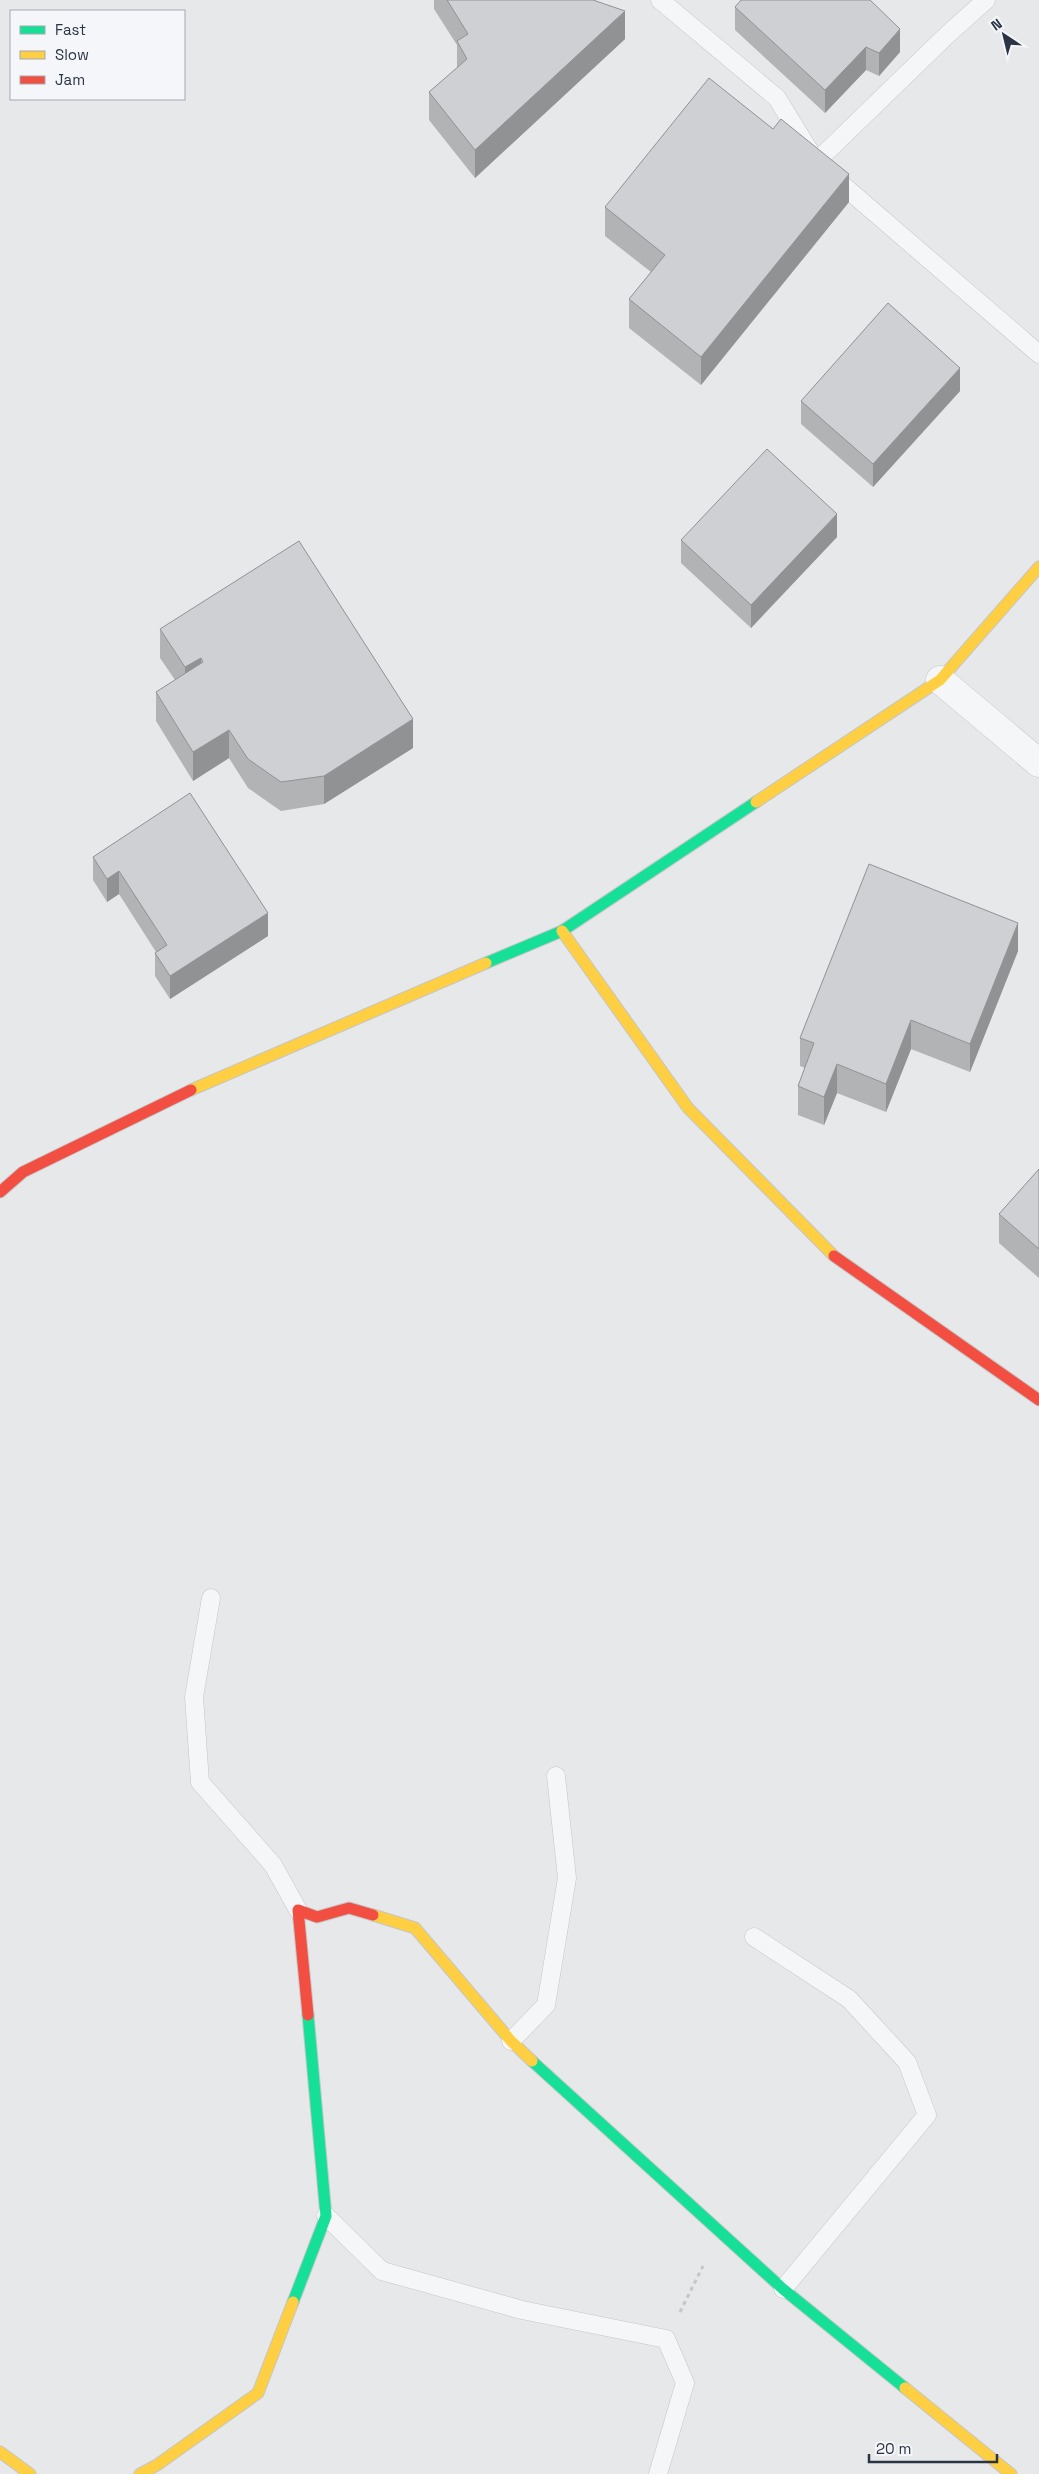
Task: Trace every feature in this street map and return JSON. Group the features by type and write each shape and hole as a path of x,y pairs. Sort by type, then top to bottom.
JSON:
{"street":[{"path":"0,1192 23,1172 208,1082 562,931 940,680 1039,567"},
{"path":"940,680 1039,763"},
{"path":"562,931 688,1108 828,1252 1039,1400"},
{"path":"140,2474 157,2465 258,2393 326,2216 298,1910 317,1917 348,1908 415,1928 510,2041 783,2289 1011,2474"},
{"path":"0,2452 30,2474"}],"lane":[{"path":"816,162 947,35 986,0"},
{"path":"661,1 778,98 816,162 1039,354"},
{"path":"211,1598 194,1697 200,1782 273,1865 298,1910"},
{"path":"510,2041 546,2005 567,1878 556,1776"},
{"path":"754,1937 849,1999 907,2062 927,2115 783,2289"},
{"path":"326,2216 382,2271 522,2310 666,2339 685,2383 658,2474"}],"path":[{"path":"666,2339 721,2232"}],"building":[{"path":"447,0 593,0 625,11 475,150 429,92 467,59 457,41 468,34"},
{"path":"741,0 870,0 900,29 879,53 866,47 825,90 735,7"},
{"path":"709,78 773,129 781,119 849,174 701,357 629,299 665,255 605,207"},
{"path":"888,303 960,368 873,464 801,401"},
{"path":"767,449 837,514 751,605 681,540"},
{"path":"299,541 413,719 324,776 281,782 248,759 229,730 193,752 156,692 203,662 201,658 185,667 160,629"},
{"path":"190,793 268,913 170,976 155,953 167,945 119,871 107,879 93,857"},
{"path":"869,864 1018,923 970,1044 911,1020 886,1084 837,1064 824,1097 798,1086 814,1043 800,1038"},
{"path":"1039,1169 1039,1249 999,1214"}],"traffic: fast":[{"path":"486,963 562,931 756,802"},
{"path":"293,2302 326,2216 308,2015"},
{"path":"532,2061 783,2289 905,2388"}],"traffic: slow":[{"path":"756,802 940,680 1039,567"},
{"path":"562,931 688,1108 834,1256"},
{"path":"191,1090 486,963"},
{"path":"373,1915 415,1928 511,2041 532,2061"},
{"path":"140,2474 157,2465 258,2393 293,2302"},
{"path":"905,2388 1011,2474"},
{"path":"0,2452 30,2474"}],"traffic: jam":[{"path":"0,1192 23,1172 191,1090"},
{"path":"834,1256 1039,1400"},
{"path":"308,2015 298,1910 317,1917 349,1908 373,1915"}]}
